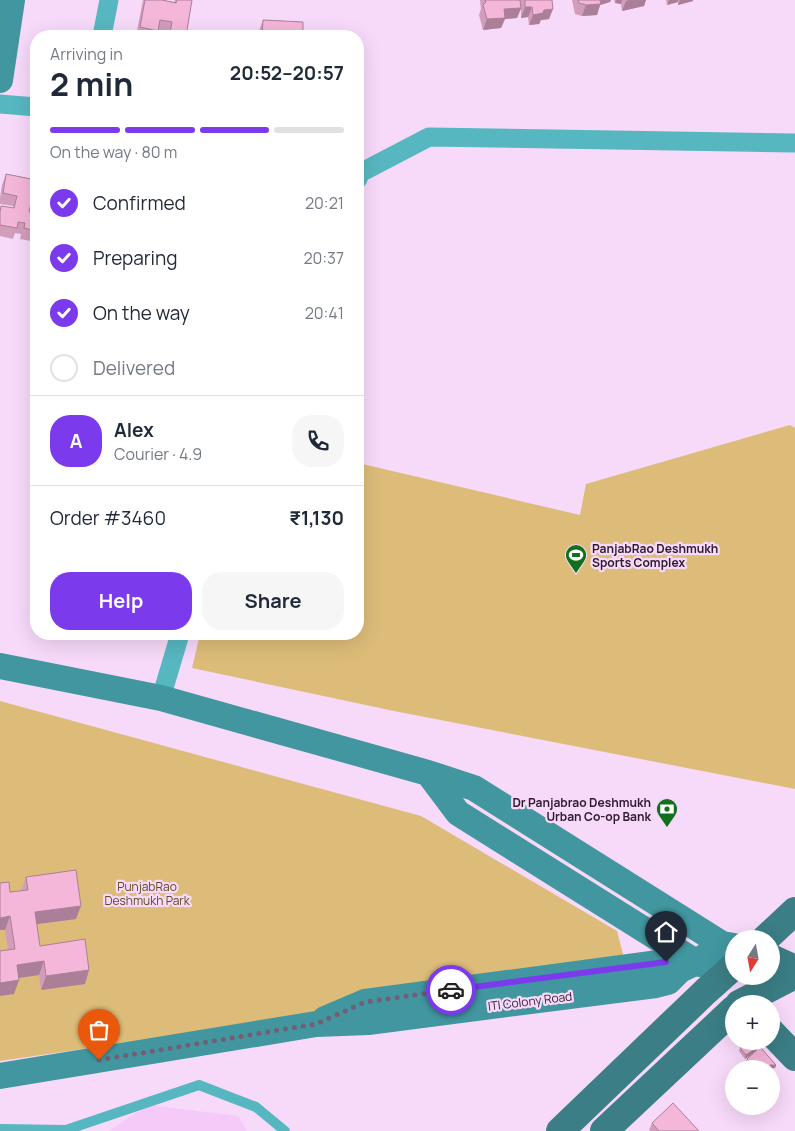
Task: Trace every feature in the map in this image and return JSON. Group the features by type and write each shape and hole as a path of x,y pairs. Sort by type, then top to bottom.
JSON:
{"main road":[{"path":"775,930 795,911"},
{"path":"780,963 795,972"},
{"path":"780,974 795,972"},
{"path":"780,973 795,972"},
{"path":"560,1131 730,985"},
{"path":"604,1131 732,985"},
{"path":"780,1041 795,1057"}],"street":[{"path":"0,80 12,0"},
{"path":"103,30 109,0"},
{"path":"0,104 30,107"},
{"path":"364,171 429,137 795,143"},
{"path":"161,698 178,640"},
{"path":"0,666 161,698 428,773 474,788 725,974"},
{"path":"428,773 458,813 688,966 725,978"},
{"name":"ITI Colony Road","path":"0,1076 316,1024 368,1022 656,985 668,982 688,966"}],"lane":[{"path":"0,1129 66,1130 199,1085 256,1107 284,1131"}],"shaded area":[{"path":"148,1105 238,1116 247,1131 109,1131"}],"green space":[{"name":"PanjabRao Deshmukh Sports Complex","path":"790,425 795,428 795,789 394,711 192,668 199,640 364,640 364,464 580,515 586,484"},
{"name":"PunjabRao Deshmukh Park","path":"0,701 421,816 617,931 623,954 612,972 0,1061"}],"building":[{"path":"145,0 162,0 176,3 177,0 192,0 187,30 171,30 172,22 160,20 158,30 140,27"},
{"path":"485,0 520,0 521,8 504,9 505,18 487,19 483,5 486,2"},
{"path":"525,0 552,0 553,9 544,10 543,13 533,15 532,7 525,7"},
{"path":"578,0 600,0 601,4 586,5 579,3"},
{"path":"263,20 303,22 303,30 262,30"},
{"path":"6,174 30,179 30,230 24,228 25,223 18,222 17,228 0,225 1,206 14,208 17,196 3,193"},
{"path":"76,870 81,906 35,912 40,946 85,939 89,970 46,976 44,961 17,965 19,980 0,983 0,951 15,949 10,916 0,918 0,883 9,882 10,892 28,890 26,877"},
{"path":"742,1050 754,1050 746,1055"},
{"path":"757,1050 763,1050 772,1060 748,1060"},
{"path":"673,1103 699,1131 659,1131 652,1123"}],"way so far":[{"path":"99,1060 316,1024 365,1002 451,990"}],"place":[{"name":"PanjabRao Deshmukh Sports Complex","path":"576,574"},
{"name":"Dr Panjabrao Deshmukh Urban Co-op Bank","path":"667,828"}],"route":[{"path":"451,990 666,962"}]}
